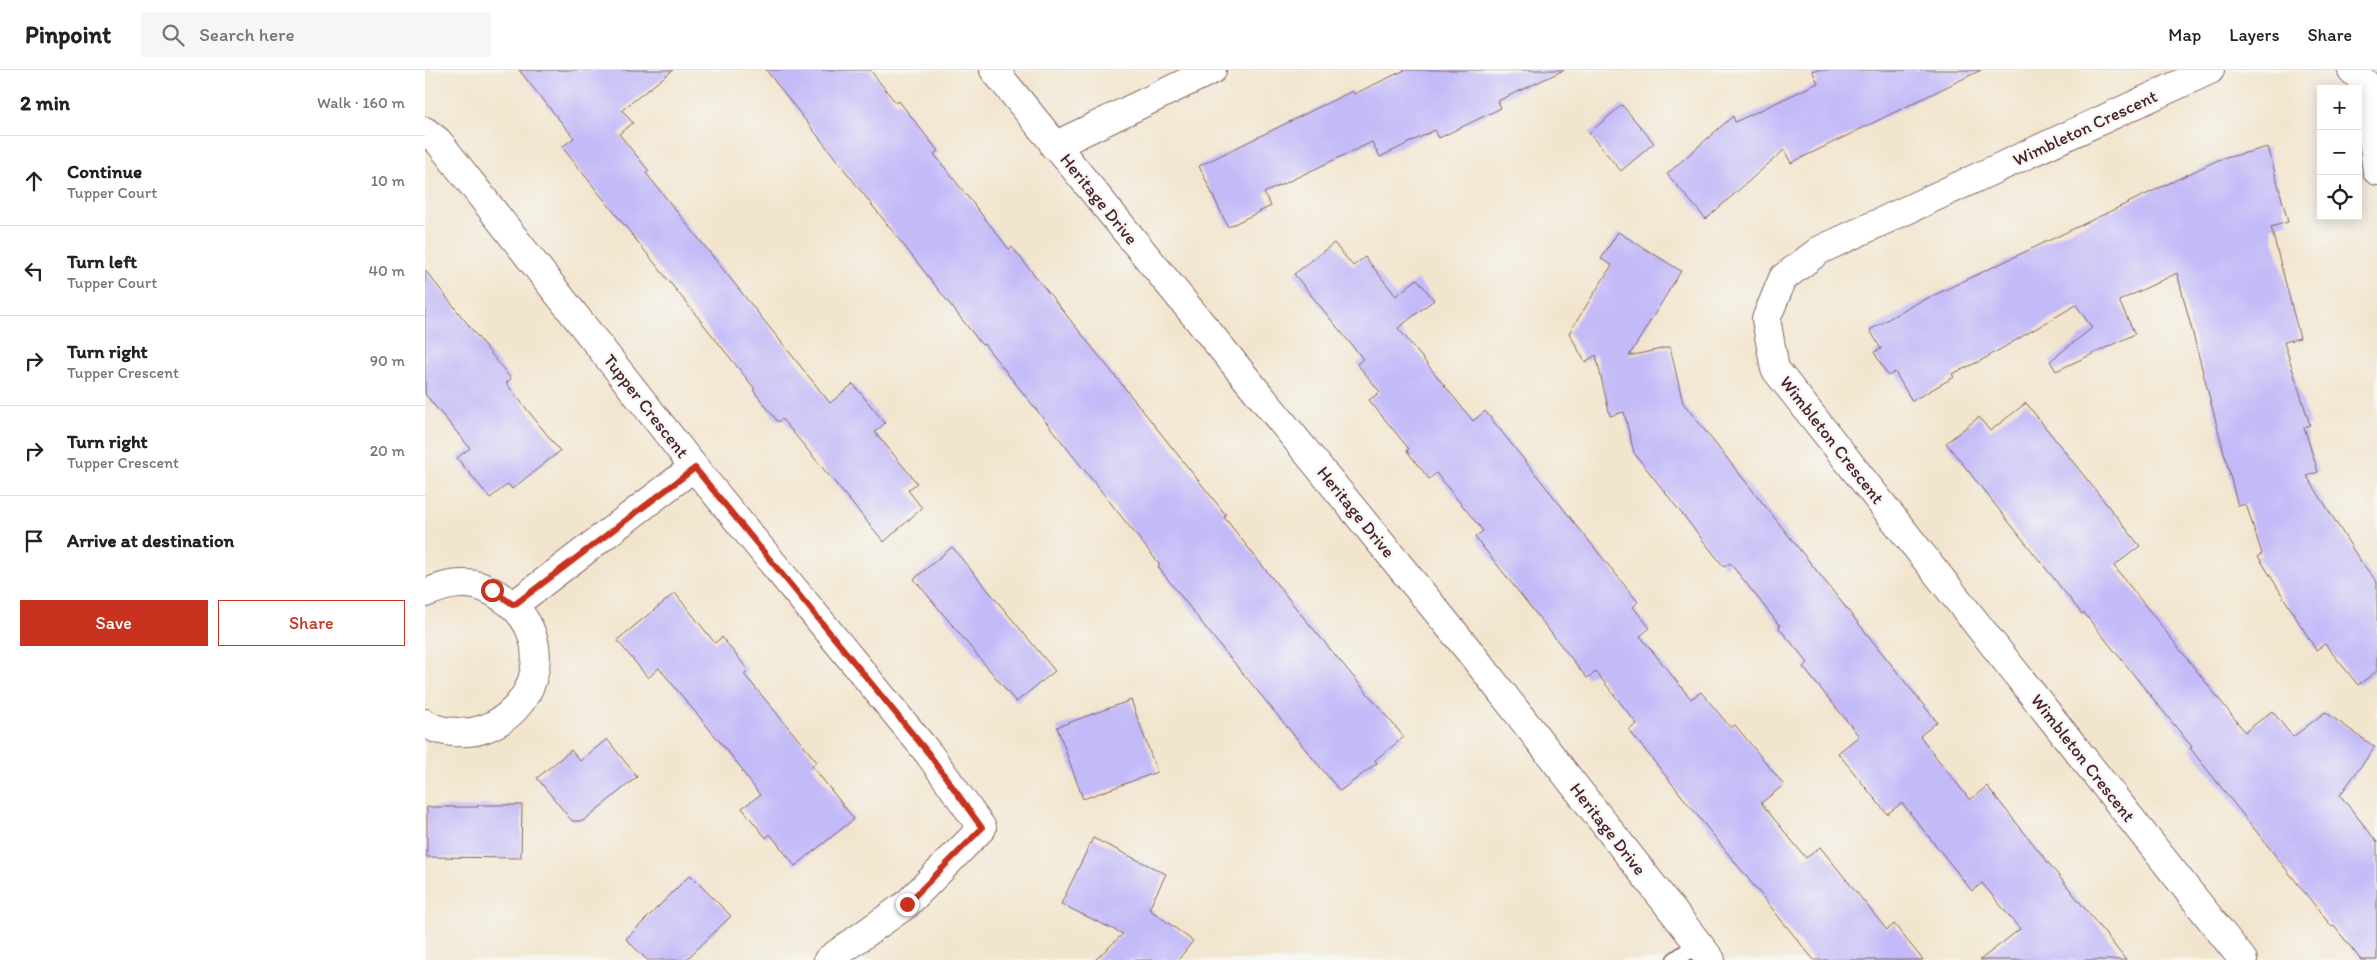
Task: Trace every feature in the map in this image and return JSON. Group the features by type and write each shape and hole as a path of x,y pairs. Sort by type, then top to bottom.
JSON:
{"street":[{"name":"Heritage Drive","path":"993,70 1470,652 1704,952"},
{"path":"1055,146 1212,70"},
{"name":"Wimbleton Crescent","path":"2211,70 1820,250 1783,278 1765,319 1775,369 2243,960"},
{"path":"2352,70 2366,84 2377,171"},
{"name":"Tupper Crescent","path":"425,131 438,141 695,468 929,754 982,828 907,904 828,960"},
{"path":"514,605 695,468"},
{"path":"425,593 448,585 467,584 492,590 514,605 530,628 536,654 531,686 517,709 493,727 467,733 430,727 425,723"}],"lane":[{"path":"1675,960 1704,952"}],"building":[{"path":"519,70 673,70 622,110 633,123 619,134 649,171 646,173 830,403 853,384 885,423 875,432 917,483 908,490 922,508 884,542 782,419 778,422 753,390 755,389 562,147 574,138"},
{"path":"766,70 870,70 896,103 899,101 938,151 934,154 1009,249 1012,247 1226,515 1224,517 1299,612 1404,737 1375,760 1377,763 1340,791 1217,642 1158,567 1160,565 984,344 982,345"},
{"path":"1405,70 1564,70 1498,101 1501,108 1439,138 1435,130 1380,157 1372,142 1264,193 1271,206 1228,227 1199,166 1352,91 1354,94"},
{"path":"1812,70 1981,70 1791,163 1784,150 1706,219 1667,174 1733,116 1735,122 1818,83"},
{"path":"1622,105 1654,143 1621,171 1589,133"},
{"path":"2268,147 2288,222 2271,227 2300,338 2284,342 2310,425 2304,427 2318,472 2307,476 2361,562 2377,582 2377,671 2358,685 2325,644 2316,650 2258,556 2262,554 2246,504 2238,506 2177,273 2119,301 2135,334 2056,371 2050,361 2092,328 2076,305 1982,360 1952,374 1954,377 1912,401 1895,372 1888,376 1874,352 1881,349 1870,330 1907,308 2218,160"},
{"path":"1618,232 1681,271 1629,356 1670,347 1683,403 1937,722 1920,736 1970,800 1987,786 2126,960 1980,960 2020,929 1982,883 1972,891 1902,803 1887,814 1838,753 1859,736 1803,667 1808,663 1730,563 1724,567 1634,453 1624,412 1610,416 1596,355 1585,362 1569,333 1612,265 1601,259"},
{"path":"1334,243 1353,266 1365,257 1396,296 1417,279 1434,300 1398,328 1473,421 1485,411 1638,602 1633,607 1650,628 1640,636 1691,699 1701,692 1731,728 1735,725 1784,785 1761,803 1806,858 1820,847 1887,930 1894,924 1923,960 1814,960 1629,730 1637,724 1596,672 1587,678 1475,537 1483,531 1436,473 1429,479 1407,451 1409,449 1369,400 1380,392 1357,364 1363,359 1294,274"},
{"path":"425,270 511,379 506,383 560,451 512,489 508,484 490,498 457,458 470,448 425,394"},
{"path":"2026,403 2140,546 2114,566 2245,732 2272,711 2293,737 2325,712 2375,747 2340,795 2377,842 2377,960 2361,960 2334,926 2332,927 2190,748 2192,747 2084,613 2082,614 1946,443 1979,417 1990,431"},
{"path":"952,547 1055,671 1016,702 914,579"},
{"path":"675,593 715,643 722,637 748,670 744,674 817,762 812,766 854,819 795,866 770,834 766,838 742,808 760,795 743,770 659,668 648,678 617,640"},
{"path":"1131,700 1157,772 1083,799 1057,727"},
{"path":"607,739 637,777 583,821 572,821 537,778 571,750 580,761"},
{"path":"478,805 522,805 521,858 427,857 427,807 478,807"},
{"path":"1093,838 1166,874 1149,909 1193,941 1178,960 1095,960 1123,934 1061,904"},
{"path":"690,875 731,916 686,960 647,960 626,939"}],"route":[{"path":"492,590 514,605 695,468 929,754 982,828 907,904"}]}
